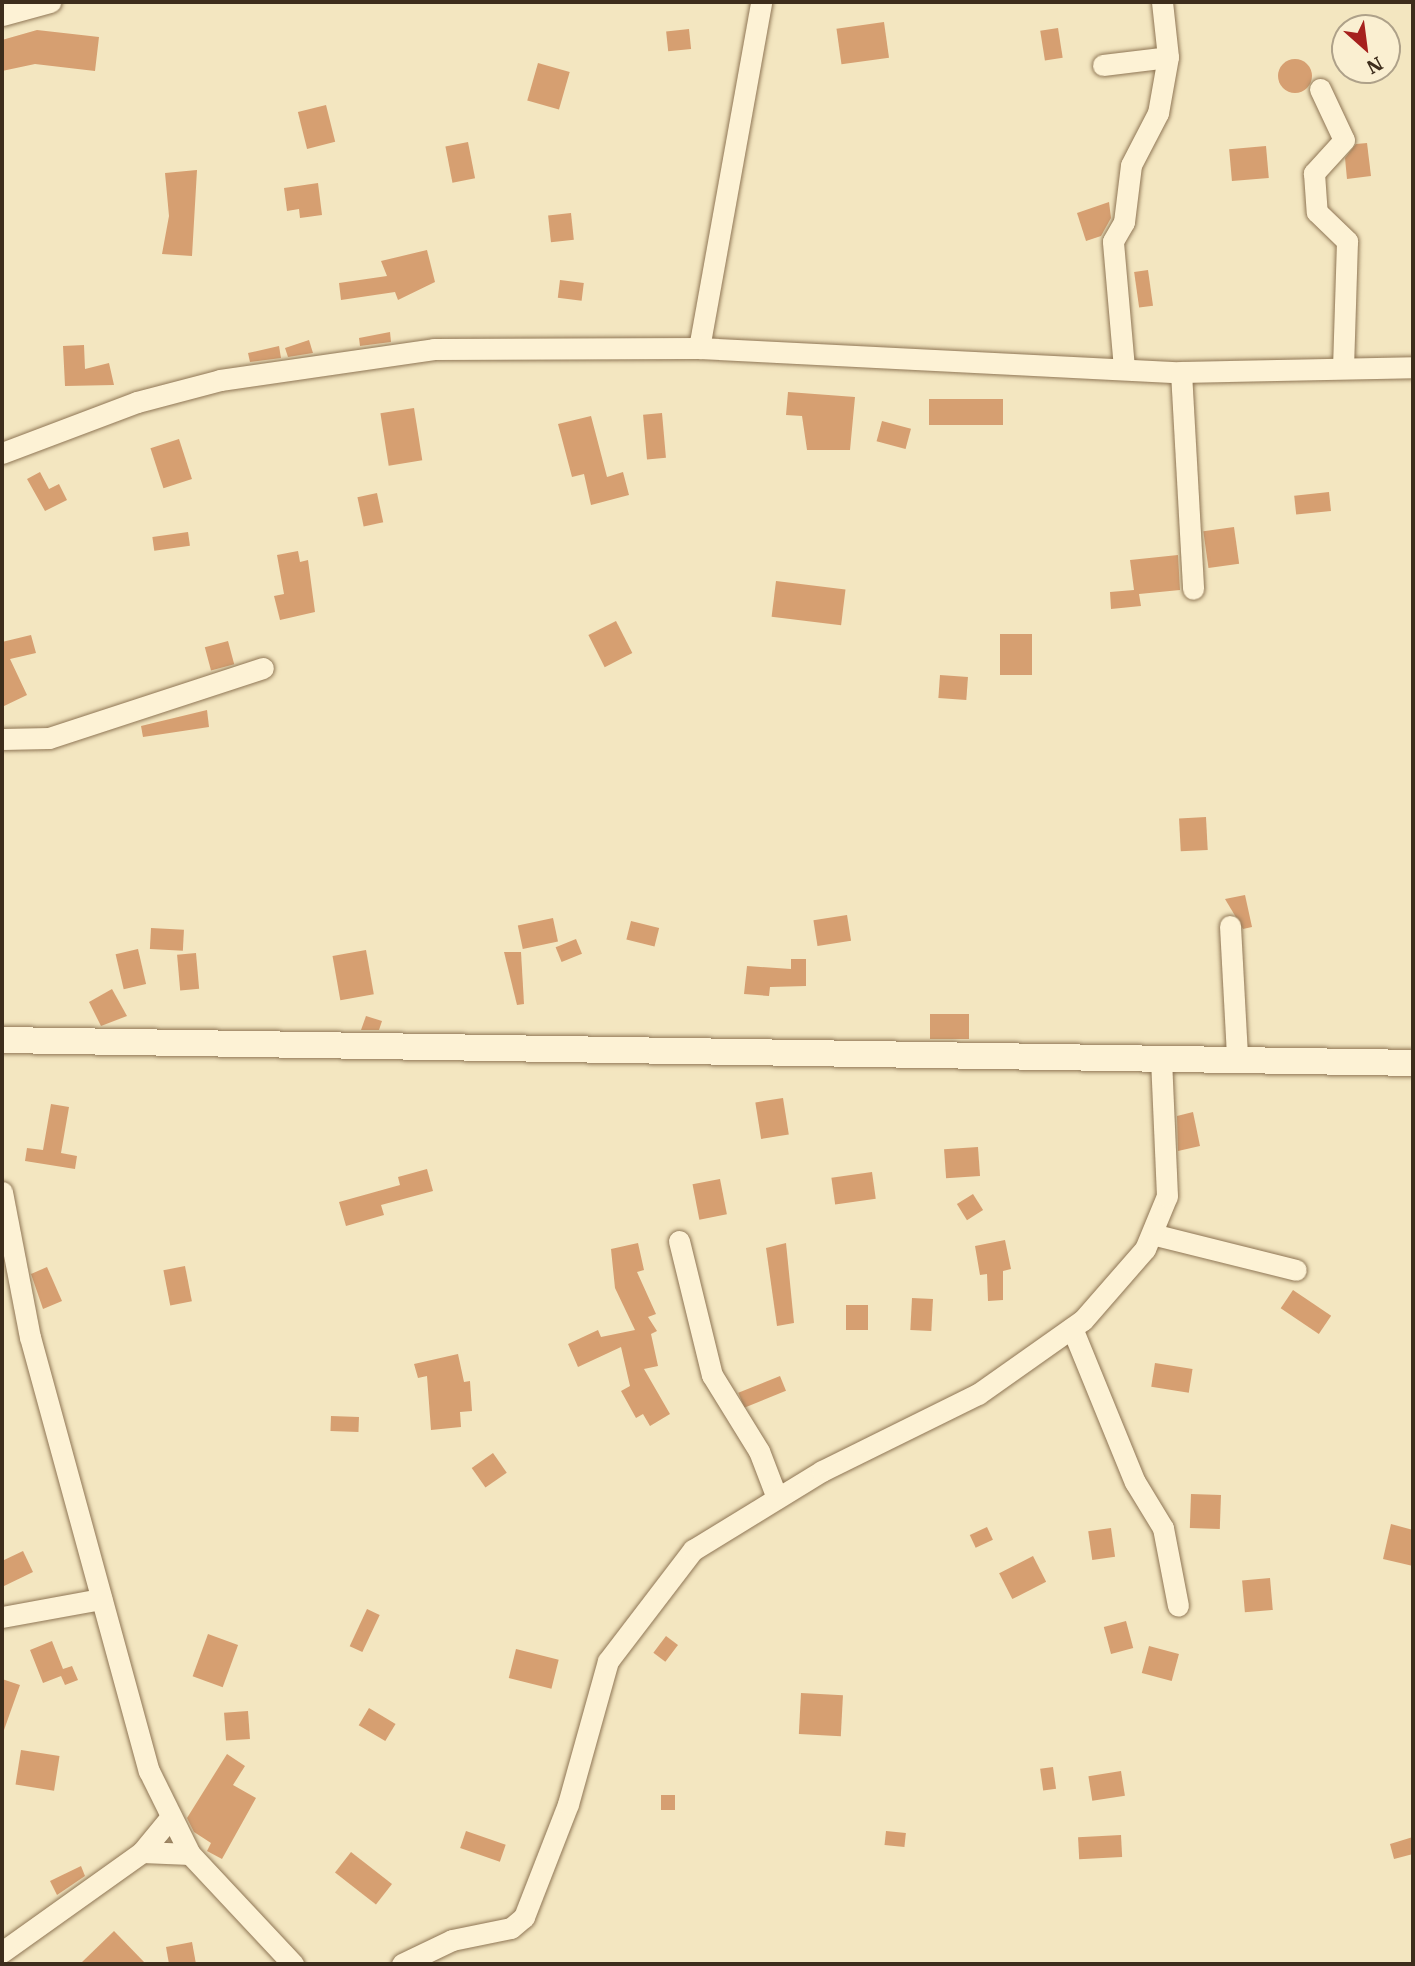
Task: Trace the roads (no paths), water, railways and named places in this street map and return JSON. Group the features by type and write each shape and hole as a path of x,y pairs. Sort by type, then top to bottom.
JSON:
{"street":[{"path":"2,15 50,2"},
{"path":"699,348 761,2"},
{"path":"1124,368 1113,241 1124,222 1131,165 1158,113 1168,57 1162,2"},
{"path":"1103,65 1168,57"},
{"path":"1320,89 1344,140 1314,173 1317,212 1347,242 1343,366"},
{"path":"2,453 137,402 360,357 434,349 699,348 1181,372 1343,366 1413,367"},
{"path":"1181,372 1193,589"},
{"path":"2,739 49,738 263,668"},
{"path":"1230,926 1237,1056"},
{"path":"2,1040 1237,1056 1413,1063"},
{"path":"402,1964 452,1940 511,1928 524,1917 568,1804 592,1705 619,1643 693,1550 777,1498 978,1394 1072,1328 1156,1236 1167,1196 1161,1056"},
{"path":"2,1192 30,1337 149,1771 190,1854 293,1964"},
{"path":"1156,1236 1296,1270"},
{"path":"678,1241 712,1375 759,1451 777,1498"},
{"path":"1072,1328 1135,1482 1163,1528 1178,1606"},
{"path":"2,1617 101,1599"},
{"path":"2,1952 142,1852 170,1818"},
{"path":"142,1852 190,1854"}]}
